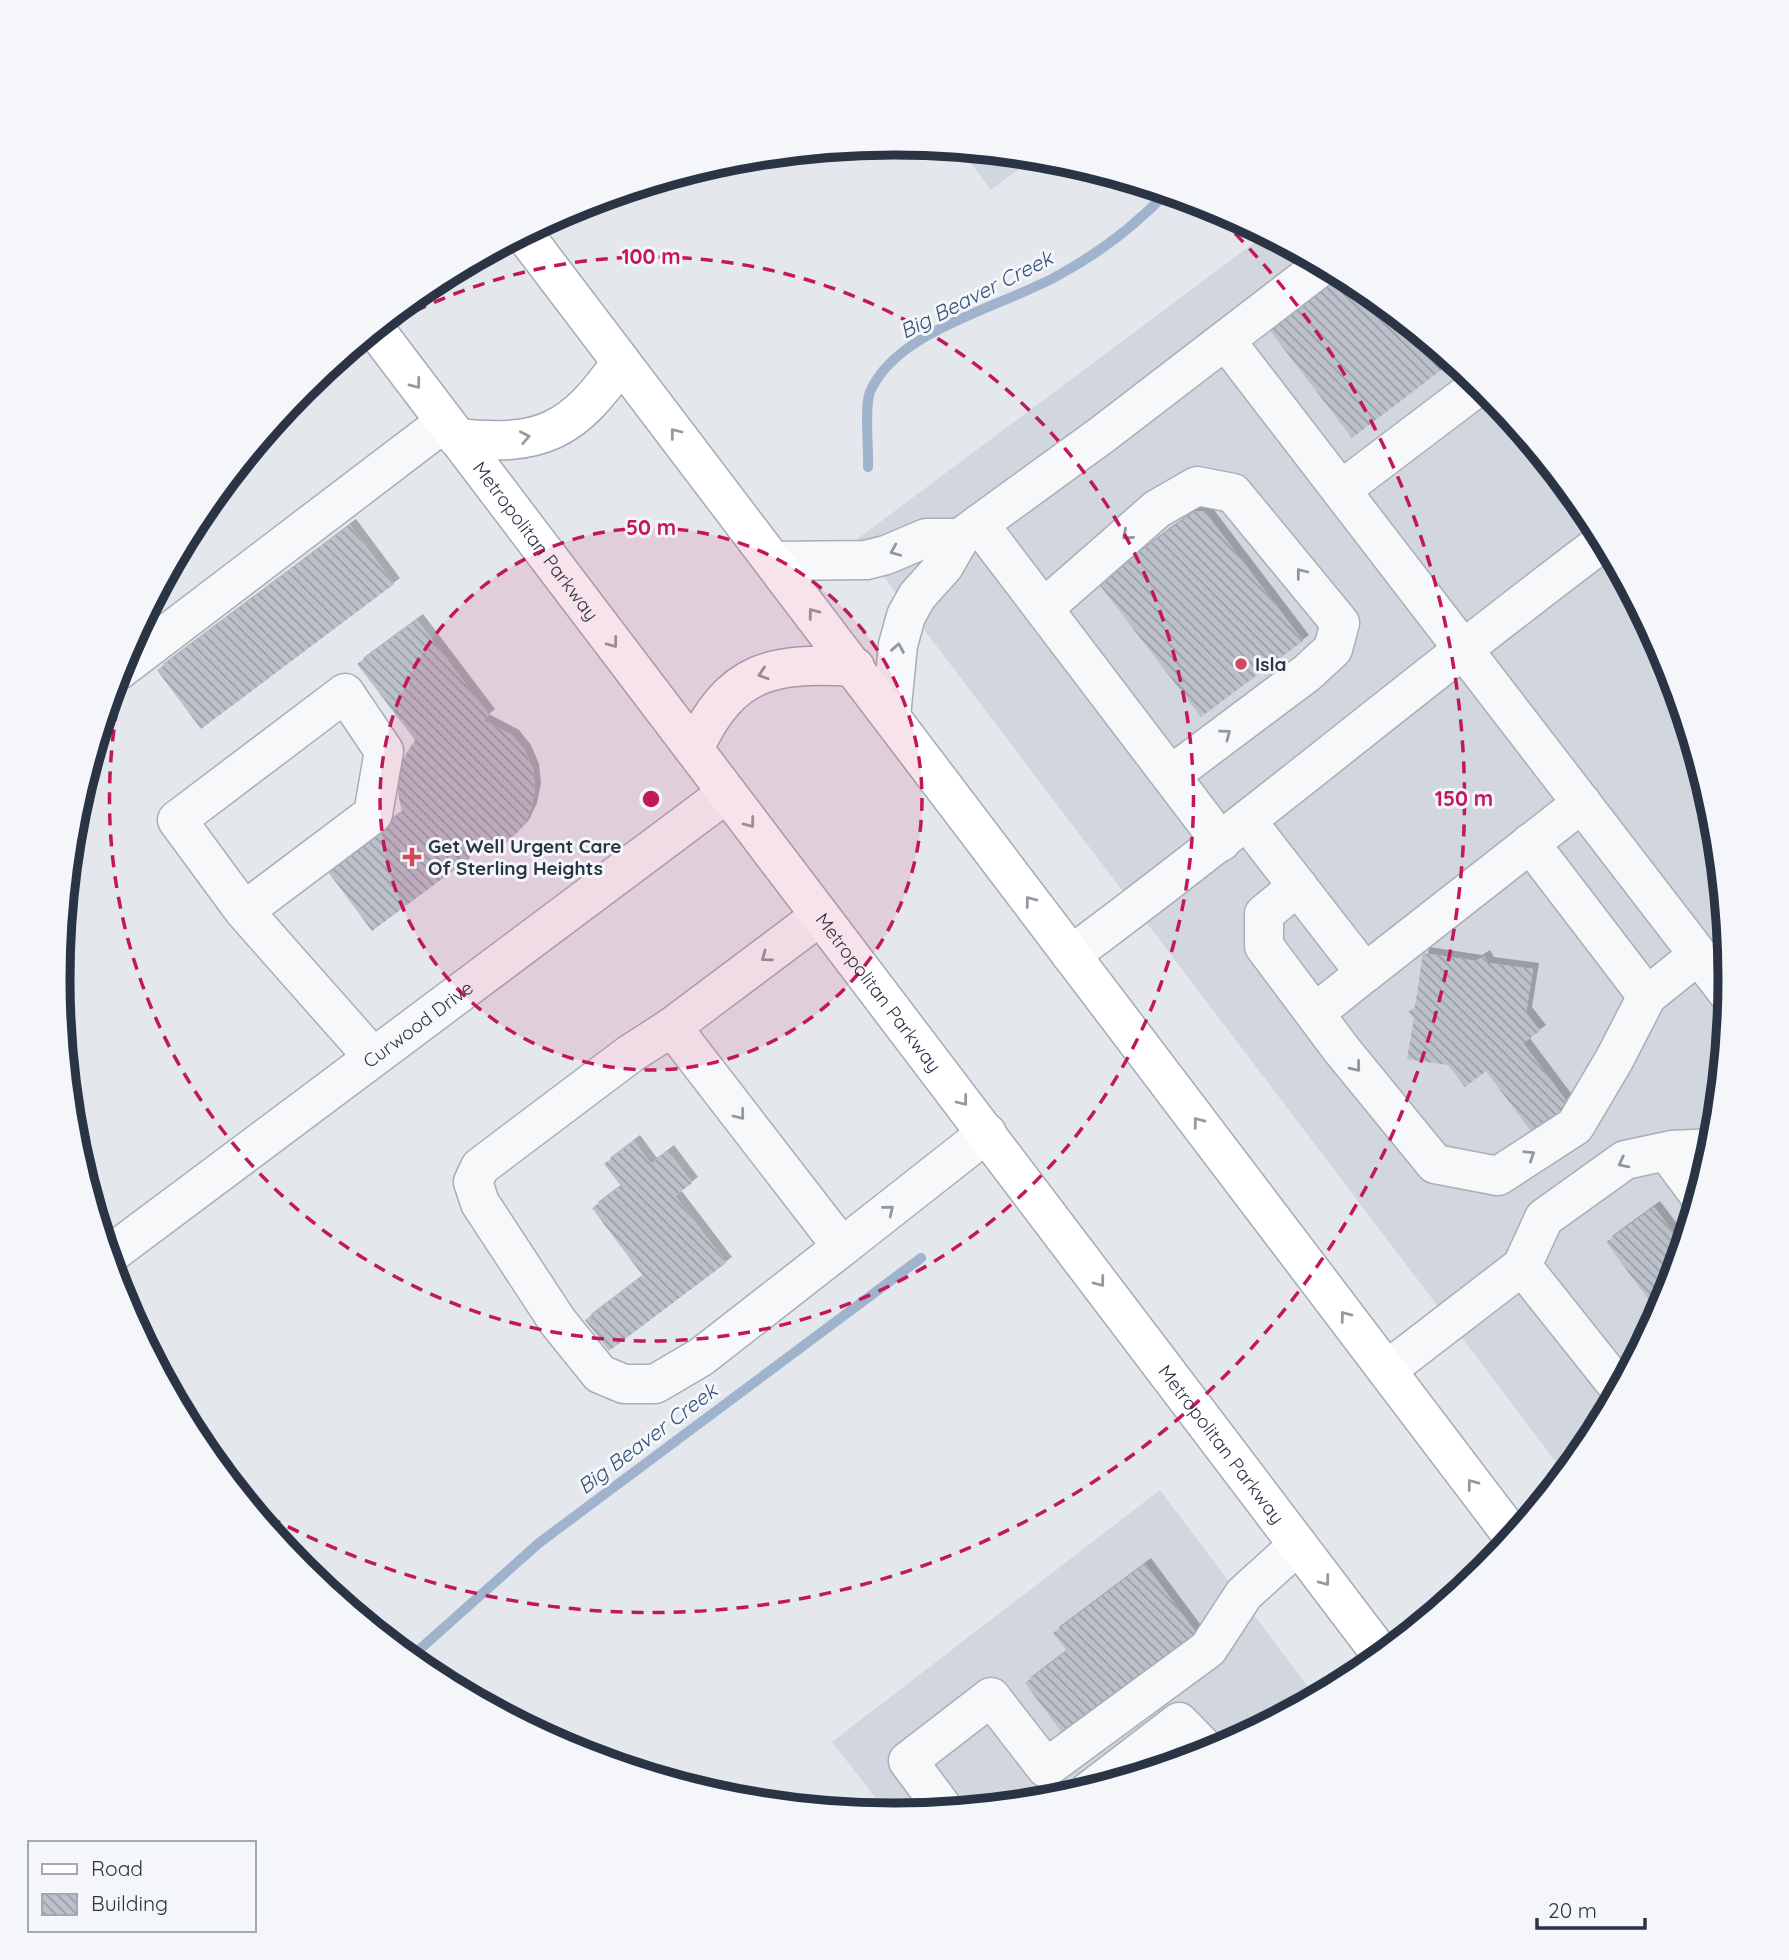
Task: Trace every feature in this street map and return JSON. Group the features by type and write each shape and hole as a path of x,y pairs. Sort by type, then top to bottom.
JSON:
{"main road":[{"path":"530,241 1508,1530"},
{"name":"Metropolitan Parkway","path":"379,337 987,1133 1376,1649"},
{"path":"451,430 493,442 523,439 552,431 580,414 621,362"},
{"path":"694,749 709,716 727,694 751,678 783,667 855,667"}],"street":[{"path":"891,716 898,645 906,617 917,596 970,531 1226,341 1315,271"},
{"path":"1226,341 1719,982"},
{"path":"1341,490 1472,391"},
{"path":"136,658 451,430"},
{"path":"1044,608 1157,509 1197,486 1233,494 1340,623 1333,649 1307,673 1171,775"},
{"path":"774,561 866,560 886,555 926,538 970,531"},
{"path":"970,531 1044,608 1171,775 1298,886 1365,973"},
{"path":"1071,956 1234,831 1462,648 1596,547"},
{"path":"244,911 373,814 384,751 345,693 177,820 244,911 373,1057"},
{"name":"Curwood Drive","path":"116,1250 727,793"},
{"path":"1316,1012 1582,803"},
{"path":"1530,843 1647,996"},
{"path":"1298,886 1264,914 1265,946 1341,1049 1435,1164 1498,1176 1575,1126 1615,1060 1647,996 1698,955"},
{"path":"820,916 480,1167 473,1182 481,1203 558,1322 600,1374 624,1384 655,1384 701,1357 987,1133"},
{"path":"672,1027 842,1247"},
{"path":"1387,1370 1521,1266 1544,1218 1625,1160 1701,1149"},
{"path":"1667,1152 1693,1186"},
{"path":"1521,1266 1615,1381"},
{"path":"939,1803 908,1761 990,1697 1046,1768 1209,1649 1244,1594 1298,1545"},
{"path":"1108,1776 1179,1721 1202,1745"}],"shaded area":[{"path":"968,159 1023,166 991,190"},
{"path":"1258,240 1353,294 1438,360 1478,397 1549,478 1609,568 1634,615 1675,715 1691,767 1712,872 1719,980 1712,1088 1691,1193 1675,1245 1634,1345 1609,1392 1560,1467 856,540"},
{"path":"1160,1490 1311,1691 1210,1742 1160,1761 1055,1789 948,1803 880,1804 832,1742"}],"building":[{"path":"1330,280 1396,326 1445,367 1352,438 1268,328"},
{"path":"1195,511 1205,512 1303,641 1201,717 1098,583"},
{"path":"350,525 394,584 201,729 157,670"},
{"path":"417,620 489,715 483,720 513,736 525,751 533,770 535,789 531,809 523,826 509,841 492,851 468,855 470,858 372,931 326,869 402,812 396,784 399,765 415,740 357,664"},
{"path":"1423,953 1476,961 1484,956 1488,963 1533,969 1526,1013 1540,1031 1523,1043 1570,1106 1533,1134 1486,1071 1465,1087 1448,1065 1407,1059 1414,1018 1408,1012 1415,1007"},
{"path":"634,1141 651,1164 668,1151 692,1183 675,1196 726,1263 609,1351 585,1320 643,1276 592,1208 621,1186 604,1164"},
{"path":"1654,1207 1677,1238 1652,1304 1606,1242"},
{"path":"1145,1564 1197,1634 1063,1734 1025,1683 1067,1651 1053,1633"}],"waterway":[{"name":"Big Beaver Creek","path":"868,467 867,418 870,392 883,370 902,352 953,322 1034,287 1072,267 1129,228 1160,199"},
{"name":"Big Beaver Creek","path":"419,1654 420,1649 539,1543 921,1258"}],"place":[{"name":"Isla","path":"1241,664"},
{"name":"Get Well Urgent Care Of Sterling Heights","path":"412,857"}]}
